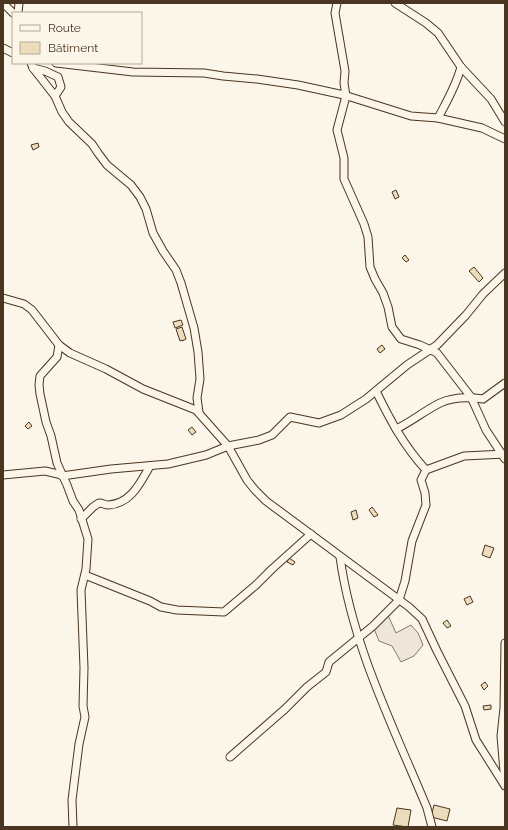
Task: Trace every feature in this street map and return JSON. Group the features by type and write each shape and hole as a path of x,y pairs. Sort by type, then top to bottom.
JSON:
{"street":[{"path":"3,3 12,12"},
{"path":"337,3 335,13 345,71 344,83 346,96 337,130 344,158 344,179 364,224 368,237 370,267 375,280 383,293 388,308 390,324 401,339 437,353 471,397 486,430 504,455"},
{"path":"395,3 426,23 438,33 461,67 491,100 505,122"},
{"path":"3,48 12,52"},
{"path":"65,64 133,72 204,73 298,85 346,96 411,116 438,118 482,128 505,139"},
{"path":"32,66 58,77 61,86 55,96"},
{"path":"32,66 55,96 62,112 69,122 92,144 107,165 131,185 140,197 146,209 153,233 176,270 194,328 198,352 200,379 197,398 198,412"},
{"path":"438,118 450,98 461,67"},
{"path":"3,475 45,471 62,475 168,464 206,455 228,446 259,440 272,435 290,417 319,423 324,422 341,415 366,400 406,365 437,345 466,315 483,294 505,273"},
{"path":"3,298 24,304 32,310 59,345 70,353 143,389 192,408 198,412 228,446 255,490 266,501 399,600 422,619 465,706 476,740 505,786"},
{"path":"59,345 57,357 40,376 39,386 46,422 51,436 57,463 68,485 73,501 79,510 88,536 81,590 84,668 83,706 85,717 79,744 72,800 73,827"},
{"path":"396,429 407,424 440,403 453,399 471,397 483,398 505,383"},
{"path":"376,391 404,443 426,470"},
{"path":"230,757 285,709 307,687 326,672 329,662 360,638 399,600 405,581 412,540 426,505 425,493 421,480 426,470 464,456 504,455"},
{"path":"81,519 99,503 106,505 114,504 129,498 136,490 150,466"},
{"path":"84,575 150,601 161,607 177,610 224,612 262,580 311,534"},
{"path":"340,557 346,594 372,676 427,808 432,827"},
{"path":"505,643 504,708 501,736 505,786"}],"shaded area":[{"path":"387,613 396,633 411,625 418,633 423,645 414,656 401,662 392,646 379,641 373,626"}],"building":[{"path":"38,143 39,147 33,150 31,145"},
{"path":"396,190 399,197 395,199 392,192"},
{"path":"405,255 409,260 406,262 402,258"},
{"path":"474,267 483,278 479,282 469,271"},
{"path":"181,320 183,325 175,328 173,322"},
{"path":"182,327 186,339 180,341 176,329"},
{"path":"382,345 385,349 380,353 377,349"},
{"path":"29,422 32,426 28,429 25,426"},
{"path":"192,427 196,432 192,435 188,430"},
{"path":"372,507 378,515 374,517 369,510"},
{"path":"356,510 358,518 353,520 351,512"},
{"path":"485,545 494,548 490,558 482,555"},
{"path":"289,558 295,562 293,565 287,562"},
{"path":"470,596 473,602 467,605 464,599"},
{"path":"447,620 451,626 447,628 443,623"},
{"path":"485,682 488,686 484,690 481,685"},
{"path":"491,705 491,709 484,710 483,706"},
{"path":"434,805 450,809 447,821 431,817"},
{"path":"397,808 411,810 408,827 393,825"}]}
